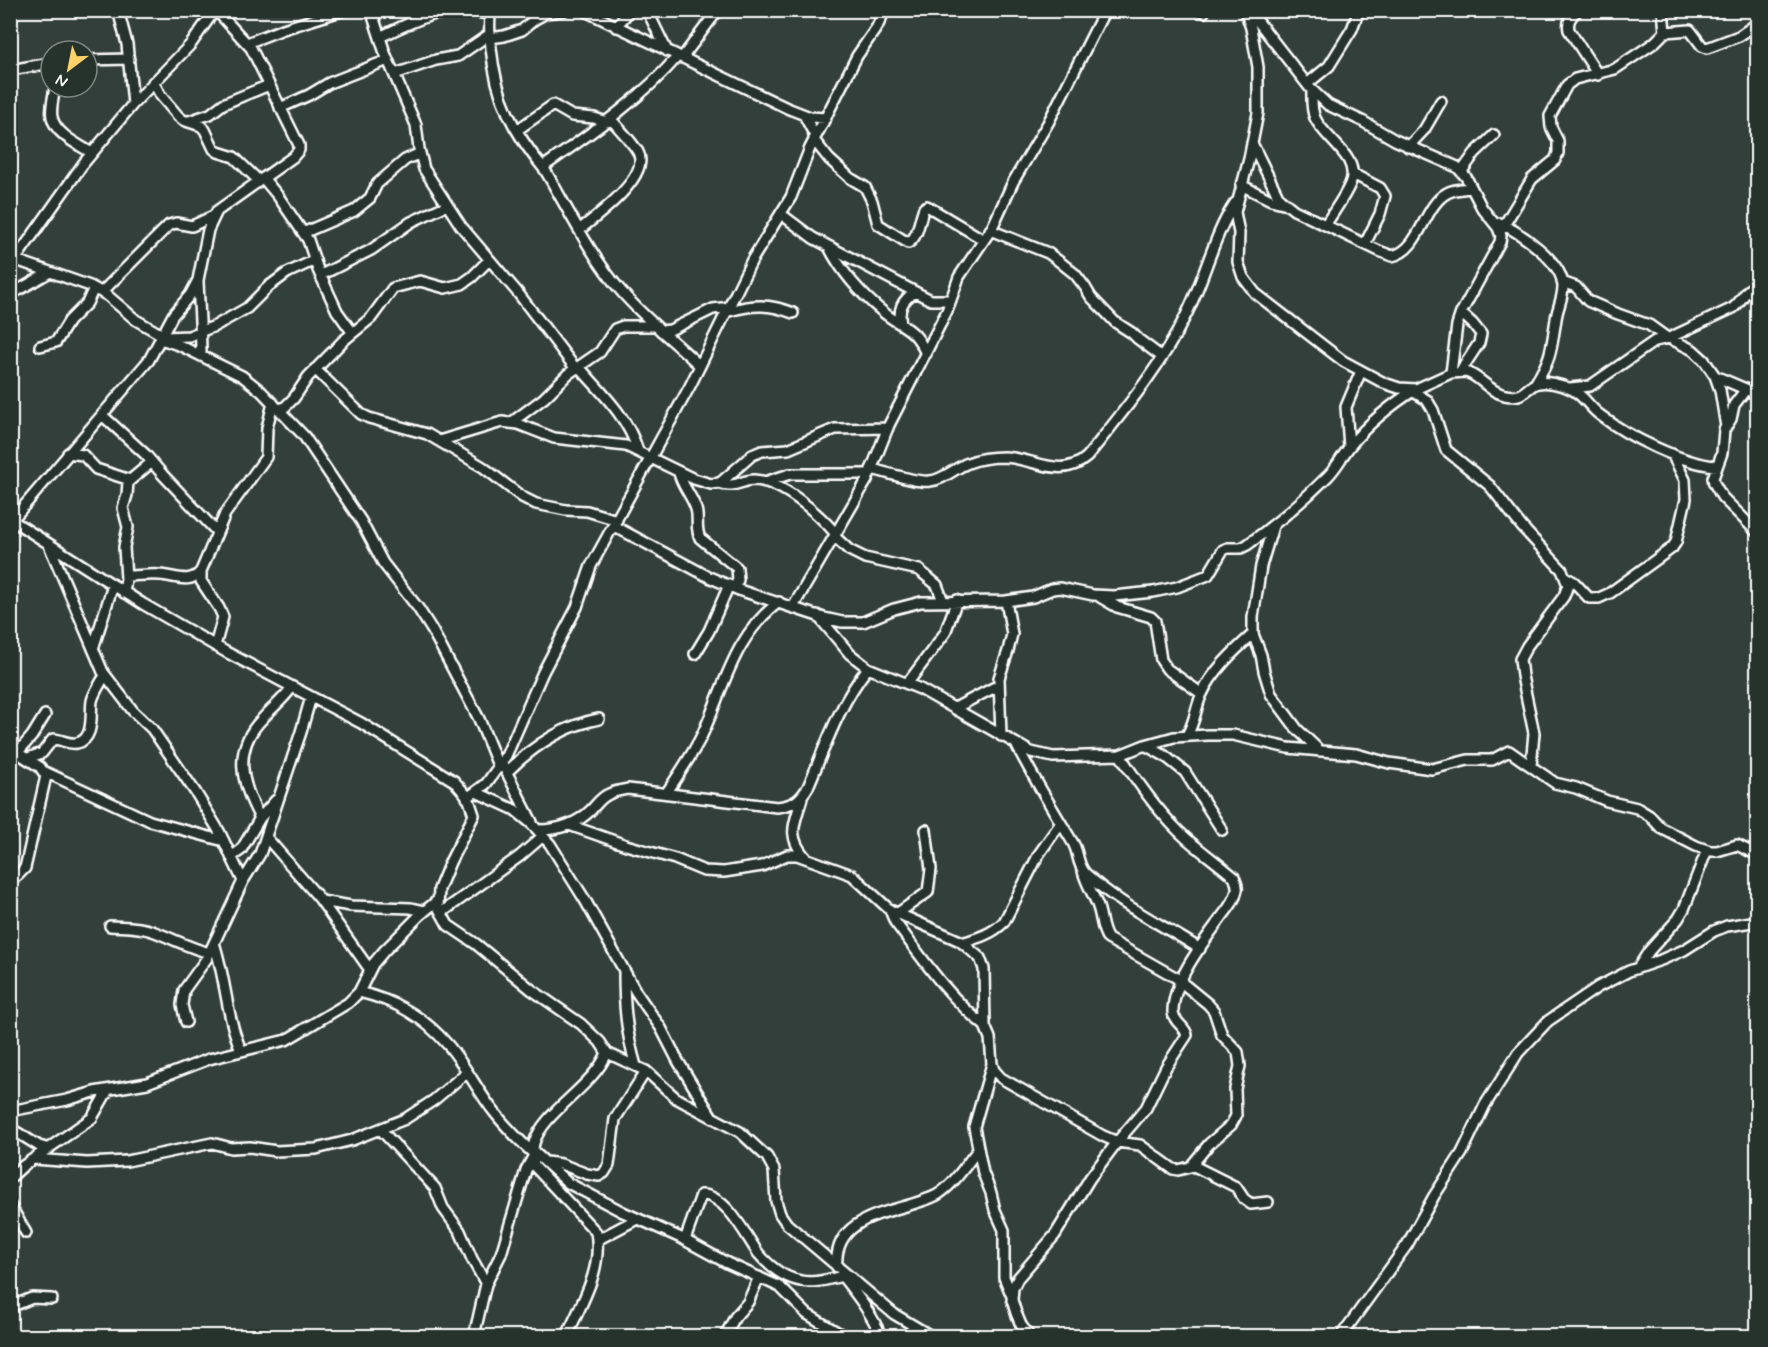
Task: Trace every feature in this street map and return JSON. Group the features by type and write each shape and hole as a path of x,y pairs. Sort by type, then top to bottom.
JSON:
{"street":[{"path":"118,10 129,59 133,104"},
{"path":"247,43 344,10"},
{"path":"371,10 388,60 417,125 424,169 447,205 489,260 578,368 623,418 633,435 638,451"},
{"path":"395,74 436,60 458,56 490,36 522,30 534,19 546,13 565,10"},
{"path":"583,10 787,108 804,115 826,118"},
{"path":"616,27 630,10"},
{"path":"647,10 667,51"},
{"path":"543,167 609,121 659,78 680,57 718,10"},
{"path":"502,767 547,664 577,607 591,566 700,366 752,261 791,197 814,140 857,56 877,27 885,10"},
{"path":"792,607 836,535 851,503 870,472 888,428 951,300 962,271 990,230 1012,182 1048,123 1105,10"},
{"path":"315,369 361,414 393,426 427,434 483,467 529,501 566,510 587,511 616,523 640,542 732,587 842,622 863,622 894,609 921,602 1006,601 1034,597 1060,588 1098,596 1130,596 1195,581 1208,575 1223,550 1247,545 1274,526 1329,475 1349,447 1388,408 1414,390 1456,373 1469,373 1493,390 1508,396 1523,394 1535,384 1547,366 1553,346 1557,310 1563,286 1555,268 1536,246 1520,233 1502,228 1490,217 1462,171 1408,147 1328,105 1309,87 1247,10"},
{"path":"1247,10 1258,67 1258,113 1235,212 1239,233 1238,262 1243,277 1250,287 1342,361 1384,383 1414,390 1427,400 1433,410 1446,450 1490,486 1522,527 1562,570 1568,585 1564,596 1527,646 1520,660 1521,676 1534,733 1532,766"},
{"path":"1309,87 1329,66 1352,29 1359,10"},
{"path":"1578,10 1569,19 1569,30 1598,75"},
{"path":"1663,10 1665,32"},
{"path":"380,37 431,14 447,11 490,12 490,36 498,92 517,130 543,167 601,266 633,304 700,366"},
{"path":"201,356 202,331 199,318 198,280 208,230 217,210 293,158 299,150 299,145 247,43 213,12 191,44 133,104 92,153 13,263 50,272 98,290 162,337 242,376 276,406 304,436 361,521 383,563 422,615 538,831 585,900 636,992 662,1028 678,1061 712,1117"},
{"path":"1456,373 1457,325 1461,313 1500,242 1502,228 1532,179 1552,164 1558,153 1558,141 1551,127 1550,116 1570,81 1610,72 1654,43 1665,32 1690,30 1702,46 1709,48 1739,36 1758,23"},
{"path":"99,60 129,59"},
{"path":"280,108 329,83 388,60"},
{"path":"10,70 39,65"},
{"path":"153,82 161,96 178,116 205,130 218,152 234,157 278,196 308,240 337,311 352,333"},
{"path":"189,122 210,114 223,104 269,85"},
{"path":"1309,87 1314,115 1326,135 1352,166 1353,174 1351,183 1326,224"},
{"path":"54,99 52,117 57,126 66,136 92,153"},
{"path":"1408,147 1424,130 1441,101"},
{"path":"517,130 553,105 572,116 609,121 638,152 640,161 638,172 632,181 598,216 579,230"},
{"path":"804,115 814,134 814,140 829,159 865,188 872,201 878,224 901,240 908,243 913,239 921,214 927,206 984,240"},
{"path":"1462,171 1475,153 1494,135"},
{"path":"1252,143 1279,198 1286,204 1294,210 1392,256 1407,249 1438,200 1447,193 1471,188"},
{"path":"303,233 354,211 370,198 377,184 405,160 420,153"},
{"path":"1353,174 1380,188 1385,196 1380,214 1365,244"},
{"path":"1241,185 1271,200 1286,204"},
{"path":"765,482 790,474 870,472 932,481 967,463 1002,457 1061,468 1071,468 1079,464 1140,390 1184,321 1198,292 1228,214 1236,202"},
{"path":"321,275 371,250 411,222 447,205"},
{"path":"781,214 813,238 915,292 931,300 951,300"},
{"path":"40,346 56,342 69,321 98,290 169,225 176,223 192,226 215,215"},
{"path":"990,230 1048,253 1075,274 1090,297 1115,322 1162,357"},
{"path":"829,247 842,272 881,310 913,331 926,354"},
{"path":"162,337 189,336 215,326 247,308 268,287 287,273 315,260"},
{"path":"276,406 285,406 294,398 315,369 371,318 393,288 420,280 445,288 462,284 489,260"},
{"path":"10,295 50,272"},
{"path":"198,280 190,296 173,315 149,360 11,519 124,592 215,646 361,723 454,781 468,798 474,815 439,889 438,907 448,925 476,944 532,990 581,1024 600,1042 607,1053 646,1071 676,1098 740,1132 767,1157 774,1170 776,1201 780,1214 787,1224 845,1276 881,1336"},
{"path":"1562,282 1576,287 1588,301 1618,315 1649,325 1668,338 1693,350 1704,360 1715,376 1722,399 1726,427"},
{"path":"1567,388 1590,387 1650,344 1737,306 1747,290 1758,285"},
{"path":"901,324 899,315 901,307 905,300 915,292"},
{"path":"629,326 634,315 633,304"},
{"path":"512,422 544,398 568,374 600,352 615,329 629,326 670,330 713,309 751,305 766,305 793,313"},
{"path":"1456,373 1479,342 1481,334 1461,313"},
{"path":"1349,447 1346,407 1361,371"},
{"path":"1715,376 1758,396"},
{"path":"1535,384 1545,382 1567,388 1580,395 1591,408 1615,426 1642,441 1704,465 1717,466"},
{"path":"1746,389 1734,405 1722,439 1723,451 1713,478 1718,491 1757,532"},
{"path":"215,646 223,617 201,581 201,571 225,514 266,457 267,428 276,406"},
{"path":"102,415 152,462 217,532"},
{"path":"440,441 502,422 512,422 555,438 626,447 694,479 733,486 750,480 765,482 788,492 826,521 849,550 865,558 919,570 936,585 943,601"},
{"path":"718,483 752,455 762,451 788,449 836,429 888,428"},
{"path":"68,453 83,455 96,469 130,480"},
{"path":"1565,577 1574,582 1590,598 1599,598 1620,587 1672,548 1676,542 1686,499 1685,480 1672,453"},
{"path":"124,592 126,576 124,547 128,527 123,508 130,480 152,462"},
{"path":"679,472 683,486 696,509 697,532 700,538 737,568 738,580 695,654"},
{"path":"1274,526 1261,566 1253,618 1253,634 1271,694 1297,729 1320,751"},
{"path":"49,545 105,675 133,711 152,729 195,793 224,841 243,881"},
{"path":"126,576 161,575 191,579 201,571"},
{"path":"93,649 113,585"},
{"path":"1098,596 1117,607 1150,617 1155,621 1161,660 1167,669 1202,694"},
{"path":"908,684 945,633 957,600"},
{"path":"1000,736 999,678 1012,634 1006,601"},
{"path":"667,792 693,752 742,643 764,613 779,602"},
{"path":"817,615 850,654 868,668 908,684 955,708 1031,752 1053,757 1120,756 1145,745 1187,735 1233,735 1288,748 1356,754 1389,764 1432,770 1468,760 1492,760 1509,751 1555,783 1576,788 1622,806 1637,808 1650,816 1661,828 1707,850 1717,850 1737,844 1752,852 1758,852"},
{"path":"1187,735 1196,719 1202,694 1231,653 1253,634"},
{"path":"805,856 798,849 793,835 802,798 840,712 856,683 868,668"},
{"path":"28,758 42,753 54,739 74,743 82,740 90,730 92,723 92,699 105,675"},
{"path":"955,708 999,684"},
{"path":"260,818 250,797 241,762 243,746 257,724 281,702 292,687"},
{"path":"186,1022 182,1005 184,990 210,953 243,881 260,854 311,697"},
{"path":"45,715 32,736 14,750 43,771 150,822 224,841"},
{"path":"468,798 502,767 561,730 573,724 599,719"},
{"path":"569,825 675,859 704,871 724,872 762,866 787,855 805,856 852,875 894,911 935,928 962,943 980,958 984,969 985,1026 990,1038 992,1064 1001,1078 1103,1136 1117,1142 1140,1145 1173,1169 1178,1170 1191,1166 1209,1144 1231,1125 1236,1116 1235,1089 1240,1066 1238,1052 1222,1035 1214,1011 1181,981 1108,939 1104,933 1098,905 1078,860 1076,848 1060,824 1016,744"},
{"path":"1145,745 1165,756 1187,774 1222,830"},
{"path":"1011,1294 1018,1278 1056,1235 1082,1189 1146,1108 1166,1067 1186,1035 1186,1031 1175,1020 1173,1014 1174,1002 1181,981 1200,948 1234,899 1238,886 1234,877 1188,840 1171,823 1120,756"},
{"path":"10,875 17,876 22,872 28,856 45,786 46,776 43,771"},
{"path":"476,792 515,810 538,831 555,830 578,821 609,793 628,789 777,807 794,804 802,798"},
{"path":"231,857 241,850 260,818 278,798"},
{"path":"962,943 996,930 1004,921 1039,854 1060,824"},
{"path":"894,911 928,892 931,869 926,830"},
{"path":"441,913 520,856 538,831"},
{"path":"266,837 321,901 370,970"},
{"path":"1638,968 1684,909 1707,850"},
{"path":"260,854 285,861"},
{"path":"1083,871 1125,902 1200,948"},
{"path":"10,1111 147,1083 209,1059 286,1040 348,1003 359,992 370,970 384,951 438,900"},
{"path":"321,901 351,906 411,908 424,911"},
{"path":"894,911 895,922 944,988 967,1012 985,1026"},
{"path":"1341,1336 1407,1245 1462,1153 1485,1105 1518,1053 1548,1020 1598,987 1684,950 1714,931 1735,924 1758,921"},
{"path":"110,926 137,927 210,953"},
{"path":"214,943 223,974 231,1025 241,1050"},
{"path":"624,970 623,1001 636,1066"},
{"path":"359,992 393,1001 423,1022 448,1045 495,1114 533,1154 546,1162 568,1183 637,1219 780,1287 807,1314 844,1336"},
{"path":"474,1336 486,1284 501,1254 539,1133 597,1072 607,1053"},
{"path":"992,1064 974,1127 993,1204 1004,1230 1004,1277 1018,1319 1029,1336"},
{"path":"546,1162 561,1164 587,1174 599,1176 604,1173 609,1165 615,1119 646,1071"},
{"path":"34,1159 87,1163 127,1161 212,1143 231,1148 250,1147 276,1151 316,1149 405,1119 434,1100 467,1072"},
{"path":"10,1178 92,1118 108,1090"},
{"path":"10,1128 39,1146 49,1149"},
{"path":"380,1129 435,1188 443,1208 462,1235 486,1284"},
{"path":"1103,1136 1107,1156"},
{"path":"837,1267 836,1257 839,1245 856,1225 871,1216 896,1211 938,1194 948,1186 978,1150"},
{"path":"533,1154 534,1166 596,1233 597,1254 590,1290 567,1336"},
{"path":"1191,1166 1231,1184 1251,1204 1268,1202"},
{"path":"685,1240 701,1195 704,1194 715,1199 740,1223 758,1252 780,1273 793,1279 811,1282 845,1276 894,1314 931,1336"},
{"path":"10,1205 26,1233"},
{"path":"597,1240 637,1219"},
{"path":"725,1336 735,1317 752,1296 759,1277"},
{"path":"10,1307 32,1299 52,1299"}]}
